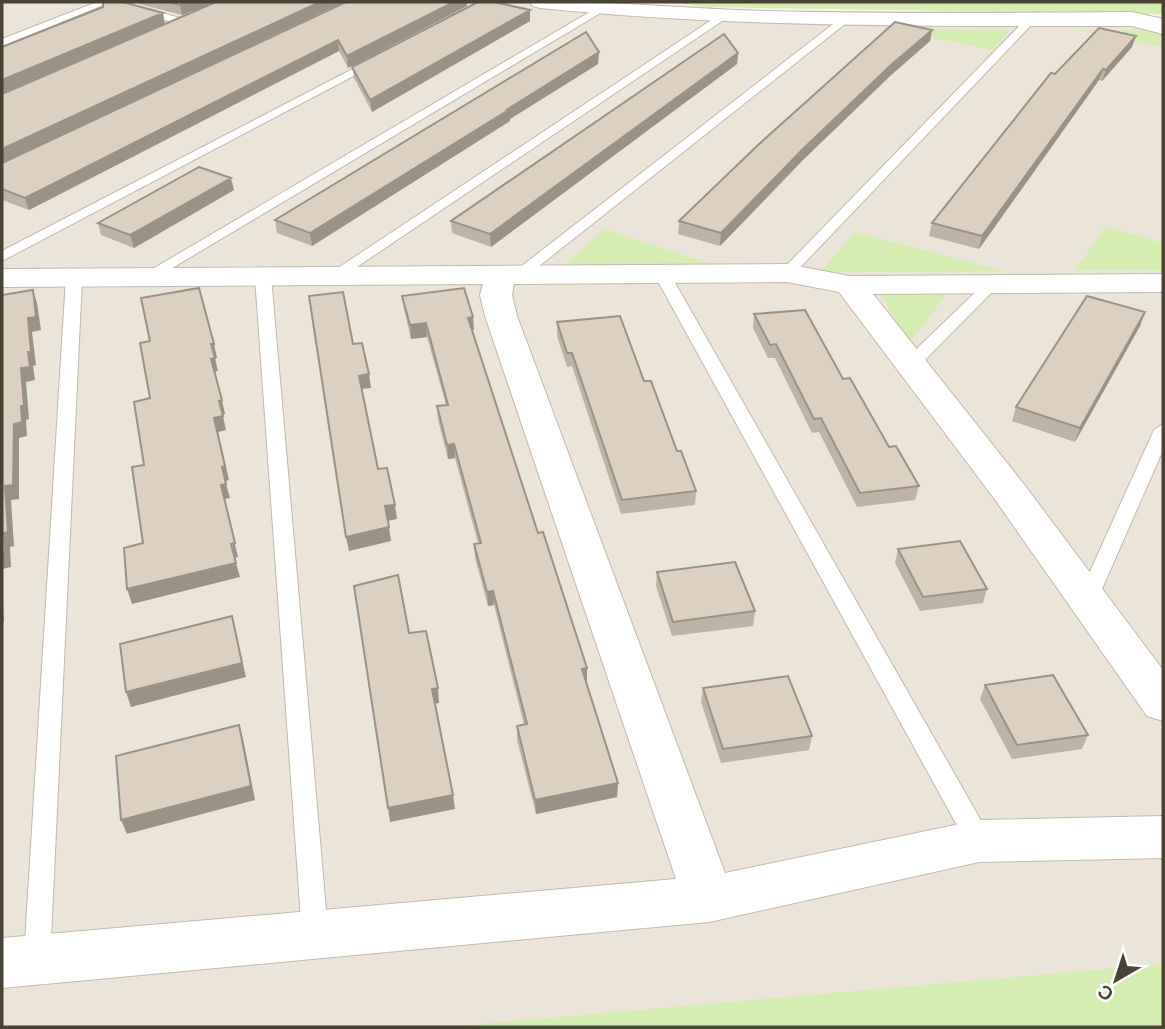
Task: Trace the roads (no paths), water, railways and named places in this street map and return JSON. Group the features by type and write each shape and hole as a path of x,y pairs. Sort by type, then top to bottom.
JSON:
{"street":[{"path":"540,2 723,17 845,20 1132,19 1150,20 1163,27"},
{"path":"2,278 787,273 849,285 1163,283"},
{"path":"510,275 496,295 501,316 709,899"},
{"path":"849,285 912,363 1088,598 1163,704"},
{"path":"19,961 709,899 979,841 1163,837"}],"lane":[{"path":"2,43 108,2 189,20 159,33"},
{"path":"147,277 601,9"},
{"path":"334,276 723,17"},
{"path":"787,273 1032,19"},
{"path":"510,275 845,20"},
{"path":"2,257 391,53"},
{"path":"662,274 979,841"},
{"path":"263,277 315,933"},
{"path":"19,961 74,278"},
{"path":"912,363 992,284"},
{"path":"1088,598 1163,430"}]}
